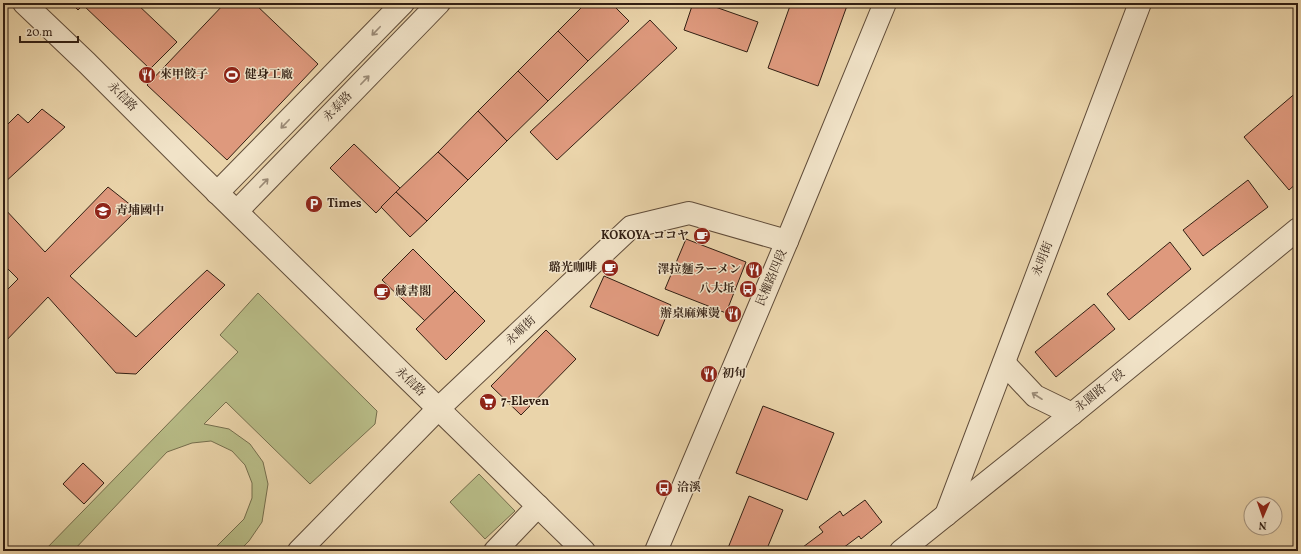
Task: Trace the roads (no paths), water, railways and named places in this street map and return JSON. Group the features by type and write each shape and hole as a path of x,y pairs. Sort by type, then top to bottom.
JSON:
{"street":[{"name":"永信路","path":"24,3 584,551"},
{"path":"217,193 403,3"},
{"name":"永泰路","path":"237,211 439,3"},
{"name":"民權路四段","path":"656,551 787,241 885,3"},
{"name":"永明街","path":"946,515 1140,3"},
{"name":"永順街","path":"299,551 438,409 631,227 689,214 787,241"},
{"name":"永園路一段","path":"902,551 1298,230"},
{"path":"1004,363 1035,396 1072,414"},
{"path":"495,551 538,506"}],"place":[{"name":"來甲餃子","path":"147,75"},
{"name":"健身工廠","path":"232,75"},
{"name":"Times","path":"314,204"},
{"name":"青埔國中","path":"103,211"},
{"name":"KOKOYA ココヤ","path":"702,236"},
{"name":"璐光咖啡","path":"610,268"},
{"name":"澤拉麵ラーメン","path":"754,270"},
{"name":"八大坵","path":"748,289"},
{"name":"藏書閣","path":"382,292"},
{"name":"辦桌麻辣燙","path":"733,314"},
{"name":"初旬","path":"709,374"},
{"name":"7-Eleven","path":"488,402"},
{"name":"洽溪","path":"664,488"}]}
